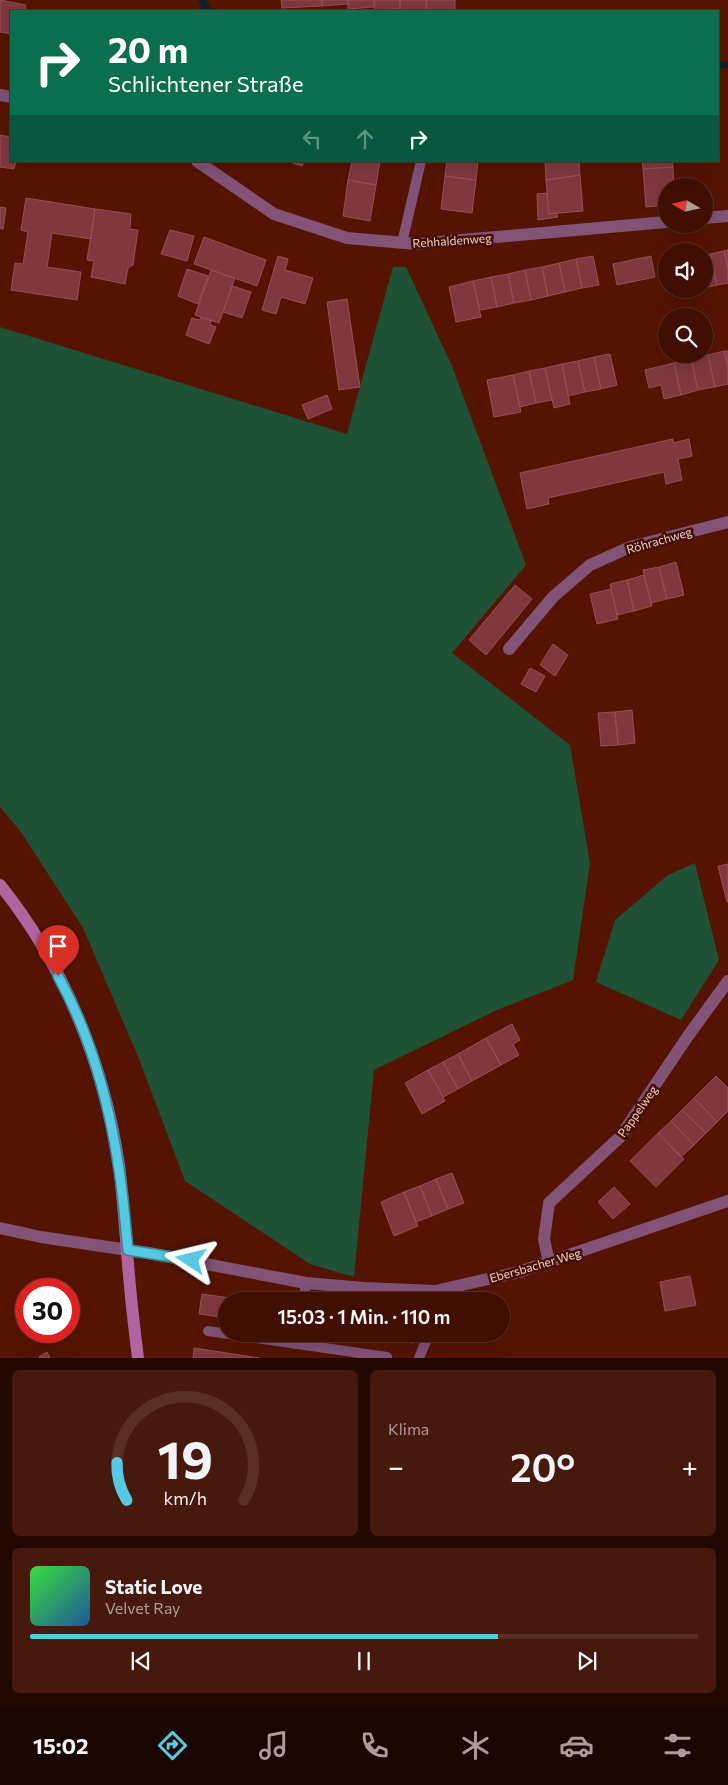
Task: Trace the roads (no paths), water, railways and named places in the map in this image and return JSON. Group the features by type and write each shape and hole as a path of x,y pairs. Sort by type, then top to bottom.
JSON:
{"main road":[{"path":"0,885 43,949 66,990 97,1066 105,1096 118,1164 138,1358"}],"street":[{"name":"Rehhaldenweg","path":"198,162 274,214 347,238 402,243 426,243 658,223"},
{"path":"713,217 728,216"},
{"name":"Röhrachweg","path":"508,649 553,597 590,565 630,547 728,522"},
{"name":"Pappelweg","path":"549,1263 544,1239 549,1204 620,1137 688,1036 728,981"},
{"name":"Ebersbacher Weg","path":"449,1292 549,1263 728,1201"},
{"name":"Ebersbacher Weg","path":"0,1228 66,1242 191,1260 306,1283 400,1292"}],"lane":[{"path":"402,243 422,162"},
{"path":"304,1292 306,1283"},
{"path":"208,1332 218,1333"},
{"path":"312,1342 387,1357"},
{"path":"419,1358 426,1342"}],"waterway":[{"path":"202,0 207,10"},
{"path":"719,65 728,65"}]}
